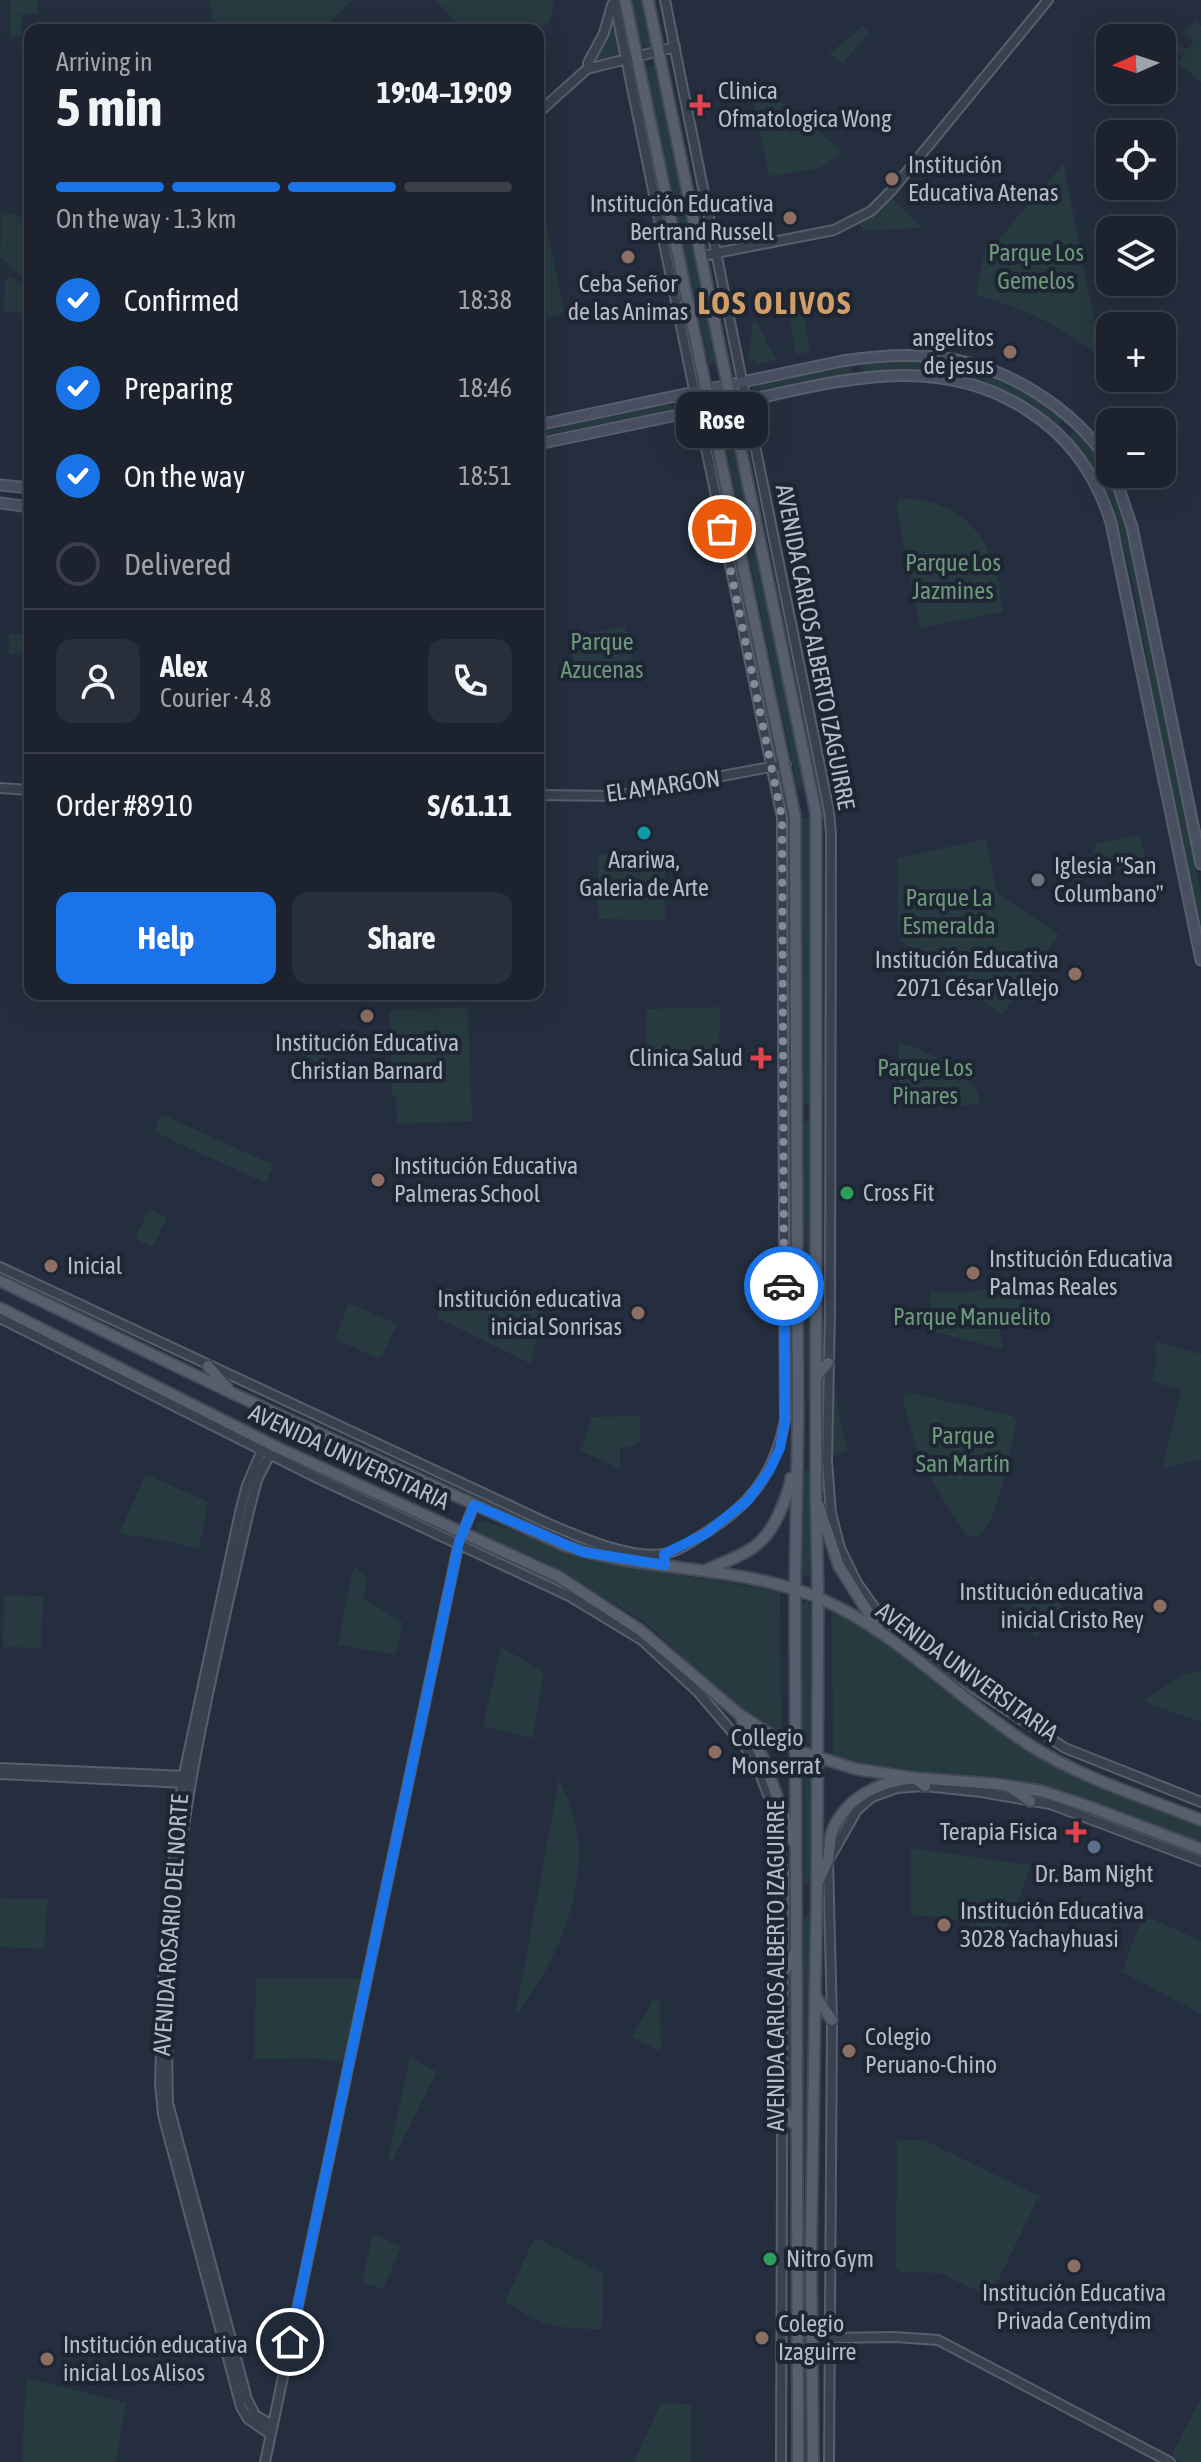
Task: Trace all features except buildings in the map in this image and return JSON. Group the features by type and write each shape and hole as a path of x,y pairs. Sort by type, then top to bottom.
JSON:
{"main road":[{"name":"AVENIDA CARLOS ALBERTO IZAGUIRRE","path":"625,0 631,57 706,389 795,816 798,2462"},
{"name":"AVENIDA CARLOS ALBERTO IZAGUIRRE","path":"648,0 816,813 818,1598 817,1916 811,2250 813,2462"},
{"path":"544,424 871,356 925,354 982,365 1039,393 1078,423 1096,445"},
{"path":"544,443 855,379 914,374 938,375 991,389 1046,422 1080,459 1104,500 1118,549 1201,960"},
{"path":"0,485 24,487"},
{"path":"1119,488 1132,527 1201,864"},
{"path":"0,503 24,506"},
{"path":"1145,683 1163,679"},
{"name":"AVENIDA UNIVERSITARIA","path":"0,1281 232,1393 583,1552 665,1560 818,1598 879,1630 1043,1753 1097,1779 1201,1820"},
{"path":"39,1299 45,1286"},
{"name":"AVENIDA UNIVERSITARIA","path":"0,1308 461,1537 559,1577 640,1630 701,1688 795,1750 856,1769 1041,1791 1201,1849"},
{"path":"816,1376 828,1363"},
{"path":"208,1366 232,1393"},
{"path":"798,1416 809,1420 816,1416"},
{"path":"706,1570 748,1553 764,1541 777,1521 790,1487 797,1442 808,1436 816,1441"},
{"path":"816,1495 839,1566 879,1630"},
{"path":"740,1715 762,1756 796,1849"},
{"path":"796,1888 807,1893 817,1886 828,1861 829,1842 834,1829 853,1803 873,1788 892,1780 915,1778 925,1786"},
{"path":"1008,1785 1030,1801"},
{"path":"766,1790 777,1798"},
{"path":"817,1839 828,1861"},
{"path":"796,1917 804,1911 817,1916"},
{"path":"782,1974 795,1954"},
{"path":"815,1996 832,2020"},
{"path":"782,2109 796,2126"},
{"path":"796,2251 802,2244 811,2250"}],"street":[{"name":"AVENIDA CARLOS ALBERTO IZAGUIRRE","path":"613,0 631,57 694,392 773,767 783,843 785,1420 780,1448 757,1490 734,1512 665,1560"},
{"path":"592,67 588,63 604,33 613,0"},
{"name":"AVENIDA CARLOS ALBERTO IZAGUIRRE","path":"665,0 829,811 830,1312"},
{"path":"701,256 834,230 871,211 892,190 1048,0"},
{"path":"544,107 579,74 592,67 675,47"},
{"name":"EL AMARGON","path":"544,795 616,796 786,764"},
{"path":"0,788 24,790"},
{"name":"AVENIDA UNIVERSITARIA","path":"0,1267 560,1529 665,1560"},
{"name":"AVENIDA UNIVERSITARIA","path":"830,1312 827,1461 831,1513 847,1565 879,1614 922,1652 1065,1748 1201,1802"},
{"name":"AVENIDA UNIVERSITARIA","path":"0,1318 366,1501 461,1537"},
{"name":"AVENIDA ROSARIO DEL NORTE","path":"266,1452 247,1485 240,1512 187,1779 171,1956 168,2103 247,2399 255,2415 271,2430"},
{"path":"265,2462 461,1537 474,1505"},
{"name":"AVENIDA UNIVERSITARIA","path":"701,1688 746,1748 766,1790"},
{"path":"0,1768 187,1779"},
{"path":"0,1774 187,1779"},
{"path":"829,2462 832,2020 828,1861 857,1810 872,1797 897,1788 925,1786 981,1792 1050,1804 1201,1861"},
{"name":"AVENIDA CARLOS ALBERTO IZAGUIRRE","path":"766,1790 776,1815 782,1860 781,2462"},
{"path":"829,2338 938,2340 1170,2462"}],"green space":[{"path":"11,0 38,0 37,14 22,14 21,37 10,36"},
{"path":"209,0 353,0 327,24 214,24"},
{"path":"435,0 553,0 550,19 544,27 544,24 457,24"},
{"path":"630,0 643,0 652,44 648,48 639,45"},
{"path":"614,12 621,55 592,63 602,45"},
{"path":"1195,21 1201,26 1201,82 1178,63 1184,55 1176,47 1177,43 1187,50 1194,42 1184,33"},
{"path":"863,26 869,33 843,63 829,54"},
{"path":"656,65 719,363 709,365 643,68"},
{"path":"756,96 768,97 791,108 840,150 839,155 820,168 769,175 754,102"},
{"name":"Parque Los Gemelos","path":"1063,164 1096,327 1096,354 1041,319 978,296 976,292 986,247 994,245"},
{"path":"892,198 923,228 862,231 859,224"},
{"path":"2,213 24,219 24,272 20,276 0,256"},
{"path":"544,225 548,231 564,313 544,318"},
{"path":"13,277 24,289 24,313 4,312 5,280"},
{"path":"802,302 810,352 796,354 788,305"},
{"path":"757,322 767,341 764,344 768,344 776,360 757,364 749,360 747,352 750,351 752,323"},
{"path":"914,360 959,365 957,373 914,368 862,373 861,365"},
{"path":"850,366 852,374 754,393 752,386"},
{"path":"973,369 1020,390 1064,419 1058,425 1017,396 970,377"},
{"path":"670,404 673,409 544,438 544,430"},
{"path":"729,421 805,789 798,790 721,423"},
{"path":"1076,429 1096,456 1096,474 1089,461 1069,437"},
{"path":"1103,488 1113,488 1130,530 1201,896 1201,937 1128,562"},
{"name":"Parque Los Jazmines","path":"899,499 928,501 941,506 954,512 975,530 993,562 1003,612 920,628 896,505"},
{"name":"Parque Azucenas","path":"625,626 635,676 612,681 573,681 573,636"},
{"path":"24,633 24,653 9,654 9,634"},
{"path":"802,818 810,818 809,1104 802,1104"},
{"path":"1140,835 1146,863 1104,871 1097,866 1094,851 1097,843"},
{"name":"Parque La Esmeralda","path":"986,839 997,892 1059,935 1002,1015 904,944 898,932 898,858"},
{"path":"598,854 665,855 665,920 598,919"},
{"path":"827,952 826,1093 823,1093 825,954"},
{"path":"468,1007 472,1121 397,1124 396,1097 392,1096 389,1010"},
{"path":"720,1007 719,1056 646,1057 646,1009"},
{"path":"331,1034 324,1054 328,1062 326,1066 275,1042 277,1035 324,1038 324,1035"},
{"name":"Parque Los Pinares","path":"898,1043 921,1050 948,1064 971,1083 980,1103 945,1108 902,1108"},
{"path":"161,1114 274,1165 266,1183 154,1132"},
{"path":"803,1121 810,1122 811,1403 807,1403"},
{"path":"149,1209 167,1217 153,1247 135,1239"},
{"name":"Parque Manuelito","path":"1017,1283 1023,1312 997,1318 1003,1349 930,1331 930,1291 962,1293"},
{"path":"446,1288 546,1293 531,1364 436,1317"},
{"path":"349,1303 397,1324 382,1357 337,1340 336,1335"},
{"path":"1155,1341 1201,1354 1201,1460 1162,1468 1181,1391 1152,1381 1156,1363"},
{"path":"832,1370 848,1450 830,1458"},
{"name":"Parque San Martín","path":"908,1392 1013,1416 1017,1421 998,1499 980,1536 968,1537 927,1471 907,1417 903,1396"},
{"path":"640,1416 640,1441 620,1448 620,1469 581,1451 592,1417"},
{"path":"811,1469 810,1577 802,1575 802,1471"},
{"path":"146,1474 208,1502 199,1549 119,1534"},
{"path":"481,1520 609,1564 780,1591 781,1737 746,1716 645,1622 533,1556 477,1533 475,1526"},
{"path":"353,1567 358,1567 358,1571 367,1576 363,1598 403,1623 396,1655 338,1645"},
{"path":"1031,1576 1066,1610 1035,1638 1007,1597"},
{"path":"4,1595 43,1596 41,1648 3,1647"},
{"path":"805,1601 810,1604 810,1743 805,1747 801,1743 801,1605"},
{"path":"832,1609 876,1632 1006,1734 1201,1824 1201,1844 988,1780 833,1759"},
{"path":"501,1647 544,1672 533,1738 483,1726"},
{"path":"1201,1670 1201,1722 1147,1703 1145,1699 1183,1675"},
{"path":"804,1771 811,1773 813,1883 809,1886 804,1884"},
{"path":"559,1779 577,1832 577,1881 572,1906 554,1954 515,2017"},
{"path":"910,1848 1031,1865 1003,1940 955,1919 911,1915"},
{"path":"0,1898 48,1899 44,1949 0,1947"},
{"path":"1143,1915 1201,1941 1201,2014 1122,1972"},
{"path":"807,1917 811,1919 808,2239 799,2240 802,1920"},
{"path":"256,1978 357,1978 362,1982 346,2060 254,2059"},
{"path":"654,1998 660,2001 661,2052 632,2037"},
{"path":"410,2057 437,2072 392,2161 388,2158"},
{"path":"897,2140 924,2140 1039,2196 990,2297 940,2273 900,2272 896,2268"},
{"path":"373,2234 401,2247 383,2289 362,2282"},
{"path":"535,2237 603,2273 602,2329 550,2325 505,2301"},
{"path":"803,2251 806,2252 810,2383 801,2383"},
{"path":"26,2378 126,2403 116,2462 22,2462"},
{"path":"810,2388 810,2462 802,2462 802,2389"},
{"path":"1201,2398 1201,2462 1182,2462 1171,2456"},
{"path":"661,2403 691,2404 691,2462 634,2462"}],"way so far":[{"path":"722,529 782,818 784,1286"}],"place":[{"name":"Clinica Ofmatologica Wong","path":"700,105"},
{"name":"Institución Educativa Atenas","path":"892,179"},
{"name":"Institución Educativa Bertrand Russell","path":"790,218"},
{"name":"Ceba Señor de las Animas","path":"628,257"},
{"name":"angelitos de jesus","path":"1010,352"},
{"name":"Rose","path":"722,529"},
{"name":"Arariwa, Galeria de Arte","path":"644,833"},
{"name":"Iglesia \"San Columbano\"","path":"1038,880"},
{"name":"Institución Educativa 2071 César Vallejo","path":"1075,974"},
{"name":"Institución Educativa Christian Barnard","path":"367,1016"},
{"name":"Clinica Salud","path":"761,1058"},
{"name":"Institución Educativa Palmeras School","path":"378,1180"},
{"name":"Cross Fit","path":"847,1193"},
{"name":"Inicial","path":"51,1266"},
{"name":"Institución Educativa Palmas Reales","path":"973,1273"},
{"name":"Institución educativa inicial Sonrisas","path":"638,1313"},
{"name":"Institución educativa inicial Cristo Rey","path":"1160,1606"},
{"name":"Collegio Monserrat","path":"715,1752"},
{"name":"Terapia Fisica","path":"1076,1832"},
{"name":"Dr. Bam Night","path":"1094,1847"},
{"name":"Institución Educativa 3028 Yachayhuasi","path":"944,1925"},
{"name":"Colegio Peruano-Chino","path":"849,2051"},
{"name":"Nitro Gym","path":"770,2259"},
{"name":"Institución Educativa Privada Centydim","path":"1074,2266"},
{"name":"Colegio Izaguirre","path":"762,2338"},
{"name":"Institución educativa inicial Los Alisos","path":"47,2359"}],"district":[{"name":"LOS OLIVOS","path":"775,303"}],"route":[{"path":"290,2342 459,1542 474,1505 583,1552 665,1565 664,1554 705,1534 748,1500 769,1471 780,1448 785,1420 784,1286"}]}
